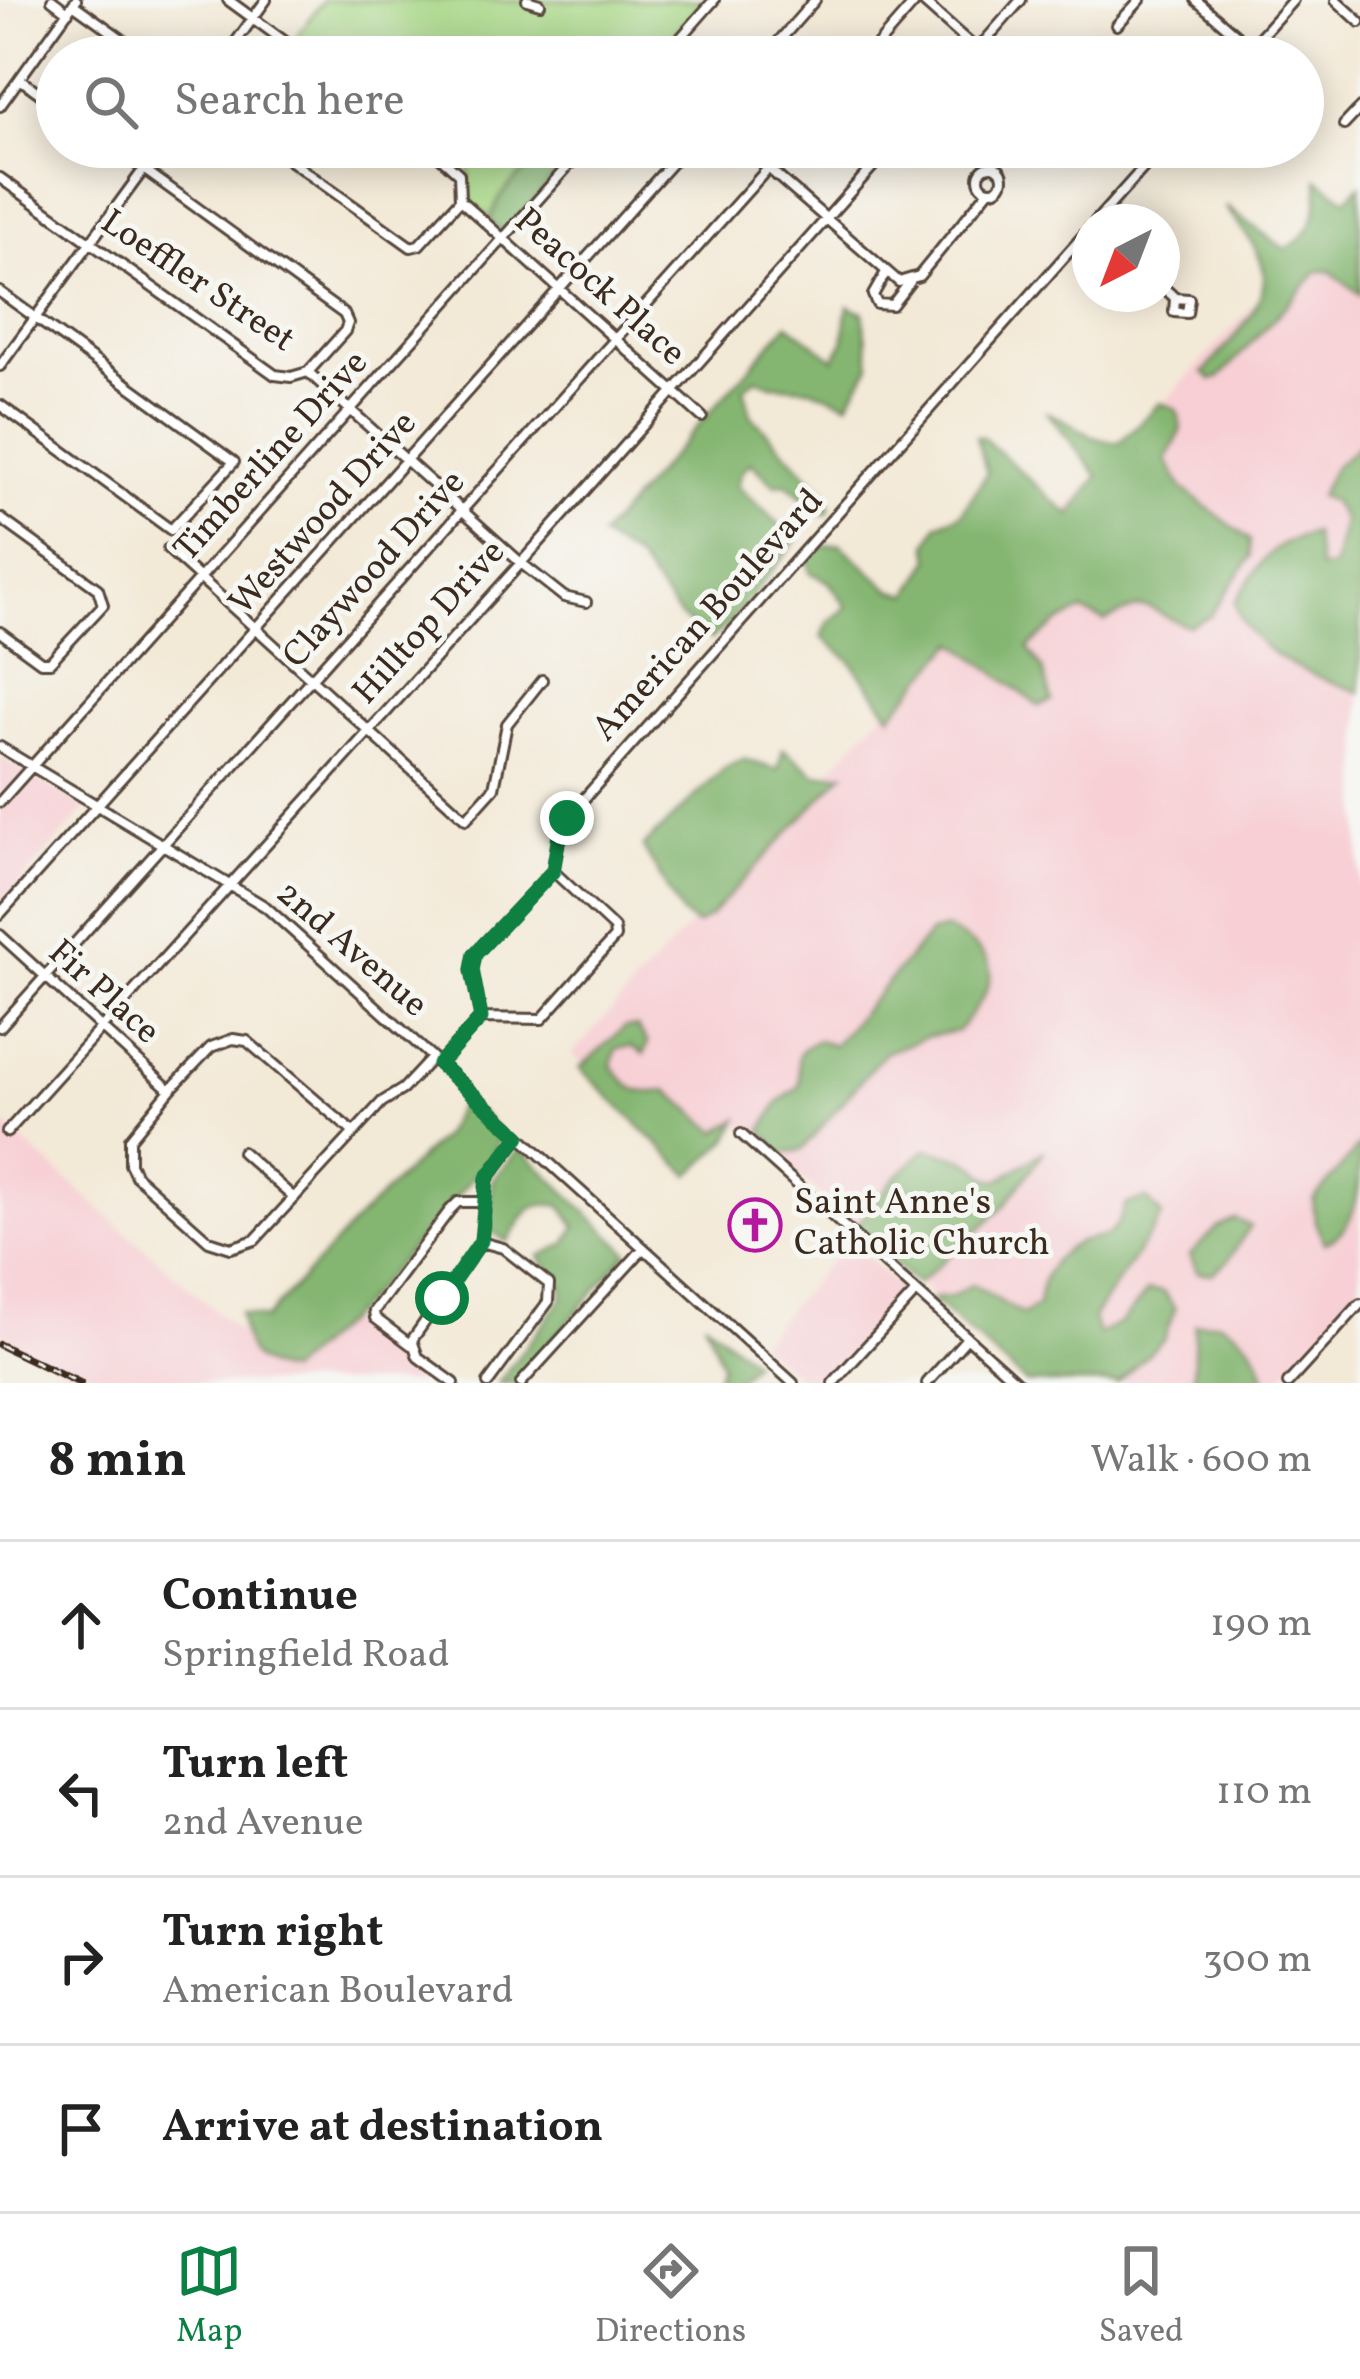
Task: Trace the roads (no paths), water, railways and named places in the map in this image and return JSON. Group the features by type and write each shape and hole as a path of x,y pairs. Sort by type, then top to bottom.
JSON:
{"street":[{"path":"52,0 72,5 117,36"},
{"path":"227,0 277,36"},
{"path":"240,36 266,0"},
{"path":"527,0 540,4"},
{"path":"682,36 714,0"},
{"path":"783,36 815,0"},
{"path":"886,36 919,0 958,36"},
{"path":"993,36 1021,0"},
{"path":"1117,25 1139,0"},
{"path":"1196,0 1237,36"},
{"path":"1260,36 1293,0"},
{"path":"1336,0 1360,22"},
{"path":"50,36 72,5"},
{"path":"0,106 36,56"},
{"path":"20,79 36,91"},
{"path":"1344,125 1360,108"},
{"path":"141,168 344,314 345,331 308,372 521,563 564,597 586,602"},
{"path":"300,168 411,247 419,245 460,200"},
{"name":"Peacock Place","path":"452,168 458,174 460,200 703,417"},
{"name":"Timberline Drive","path":"0,802 566,168"},
{"name":"Westwood Drive","path":"0,914 667,168"},
{"name":"Hilltop Drive","path":"7,1132 872,168"},
{"name":"American Boulevard","path":"1112,204 1143,168"},
{"path":"768,169 885,274 910,282"},
{"name":"Claywood Drive","path":"0,1027 768,169"},
{"path":"0,366 144,170"},
{"name":"Loeffler Street","path":"0,178 275,375 308,372"},
{"path":"885,274 873,295 878,304 892,305 989,190"},
{"name":"American Boulevard","path":"481,1018 472,970 475,954 553,871 560,829 567,818 1072,249"},
{"path":"0,292 233,462 171,530 0,405"},
{"path":"0,518 103,596 103,605 48,663 0,632"},
{"path":"168,549 466,819 494,788 507,724 542,680"},
{"name":"2nd Avenue","path":"0,746 266,907 793,1383"},
{"path":"352,1132 247,1041 233,1039 211,1047 130,1138 130,1163 136,1176 209,1241 231,1248 255,1240 352,1132 481,1018 542,1019 615,937 614,928 553,871"},
{"name":"Fir Place","path":"0,935 170,1090"},
{"path":"741,1134 1018,1383"},
{"path":"412,1346 481,1241 489,1173 519,1136"},
{"path":"242,1152 294,1198"},
{"path":"454,1383 418,1357 412,1346 375,1318 374,1311 450,1210 458,1202 482,1202"},
{"path":"481,1241 503,1248 549,1284 551,1291 548,1302 488,1383"},
{"path":"521,1383 643,1249"},
{"path":"833,1383 916,1292"},
{"path":"1288,1383 1360,1304"},
{"path":"927,1383 968,1338"}],"railway":[{"path":"0,1345 80,1383"}],"place":[{"name":"Saint Anne's Catholic Church","path":"755,1225"}]}
